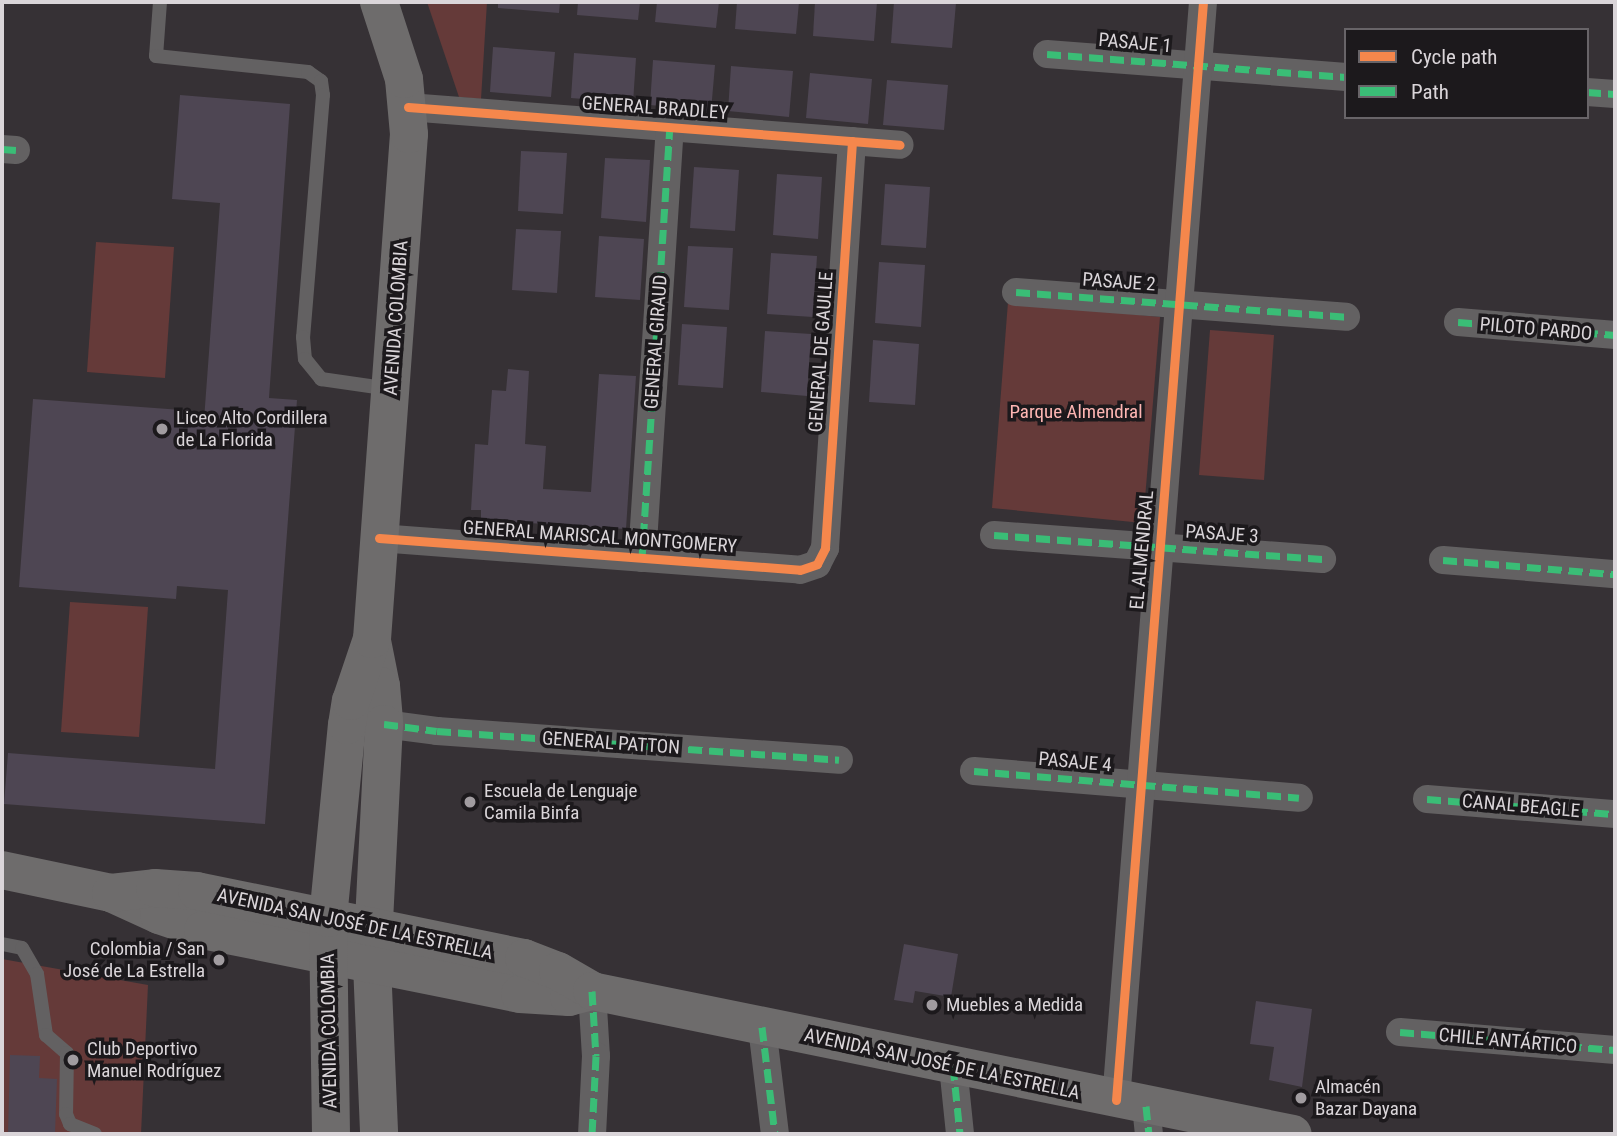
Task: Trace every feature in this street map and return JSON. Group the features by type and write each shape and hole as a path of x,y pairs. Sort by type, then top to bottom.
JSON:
{"main road":[{"name":"AVENIDA COLOMBIA","path":"331,1134 327,936 347,725 351,701 372,639 408,160 408,107 397,51 379,2"},
{"name":"AVENIDA COLOMBIA","path":"372,639 382,686 384,724 372,946 379,1134"},
{"name":"AVENIDA SAN JOSÉ DE LA ESTRELLA","path":"2,870 111,892 159,915 202,930 327,936 372,946 533,996 569,997 592,991 953,1066 1137,1114 1293,1134"}],"street":[{"name":"EL ALMENDRAL","path":"1137,1114 1141,785 1203,2"},
{"name":"PASAJE 1","path":"1047,54 1344,77"},
{"path":"1589,92 1615,94"},
{"name":"GENERAL BRADLEY","path":"408,107 900,145"},
{"name":"GENERAL GIRAUD","path":"642,558 670,127"},
{"name":"GENERAL DE GAULLE","path":"817,564 825,548 852,141"},
{"name":"PASAJE 2","path":"1016,292 1346,317"},
{"name":"PILOTO PARDO","path":"1458,323 1615,335"},
{"name":"PASAJE 3","path":"994,535 1322,559"},
{"name":"GENERAL MARISCAL MONTGOMERY","path":"379,538 800,570 817,564"},
{"path":"1443,560 1615,574"},
{"name":"GENERAL PATTON","path":"384,724 436,731 839,760"},
{"name":"PASAJE 4","path":"974,771 1299,798"},
{"name":"CANAL BEAGLE","path":"1427,799 1615,814"},
{"path":"592,991 596,1056 593,1134"},
{"path":"762,1027 775,1134"},
{"name":"CHILE ANTÁRTICO","path":"1400,1032 1615,1050"},
{"path":"953,1066 960,1134"}],"lane":[{"path":"160,2 156,56 308,72 321,81 322,109 303,337 305,359 321,379 391,389"},
{"path":"2,944 22,948 37,974 47,1035 67,1053 66,1114 70,1124 94,1134"}],"green space":[{"path":"427,2 487,2 481,99 459,97"},
{"path":"96,242 174,247 165,378 87,372"},
{"name":"Parque Almendral","path":"1008,302 1160,317 1143,523 992,508"},
{"path":"1210,330 1274,335 1264,480 1199,475"},
{"path":"70,602 148,607 139,737 61,732"},
{"name":"Club Deportivo Manuel Rodríguez","path":"2,959 148,985 141,1134 2,1134"}],"building":[{"path":"498,2 560,2 559,13 498,8"},
{"path":"578,2 640,2 638,20 577,15"},
{"path":"657,2 719,2 716,28 655,22"},
{"path":"737,2 799,2 796,34 735,29"},
{"path":"815,2 877,2 874,41 813,36"},
{"path":"894,2 956,3 952,48 891,43"},
{"path":"493,47 555,52 551,97 490,92"},
{"path":"574,53 636,58 633,103 571,98"},
{"path":"653,60 715,65 711,111 650,105"},
{"path":"731,66 793,71 789,117 728,111"},
{"path":"810,73 872,79 868,124 806,118"},
{"path":"887,80 948,85 944,130 883,125"},
{"path":"180,95 290,104 269,398 297,400 265,824 4,804 8,753 215,769 228,590 177,586 176,599 19,587 33,399 195,411 194,420 204,420 220,203 172,199"},
{"path":"521,151 567,153 563,214 518,211"},
{"path":"605,158 650,160 646,222 601,218"},
{"path":"694,167 739,170 735,231 690,228"},
{"path":"777,174 822,177 818,239 773,235"},
{"path":"885,184 930,187 926,248 881,245"},
{"path":"516,229 561,231 557,293 512,290"},
{"path":"599,236 644,239 640,300 595,297"},
{"path":"688,246 733,248 729,310 684,307"},
{"path":"771,253 817,256 813,317 767,314"},
{"path":"879,262 925,265 921,327 875,323"},
{"path":"682,324 727,327 723,388 678,385"},
{"path":"765,331 811,334 807,396 761,392"},
{"path":"873,340 919,344 915,405 869,402"},
{"path":"508,369 529,371 525,444 546,446 543,489 591,492 599,374 636,376 626,529 481,520 481,510 471,510 475,444 488,445 492,390 506,391"},
{"path":"904,944 958,954 951,997 915,991 913,1003 894,1000"},
{"path":"1256,1001 1312,1009 1302,1087 1269,1080 1274,1047 1250,1044"},
{"path":"10,1055 40,1056 39,1078 57,1079 55,1134 8,1134"}],"marked path":[{"path":"1047,54 1344,77"},
{"path":"1589,92 1615,94"},
{"path":"642,558 670,126"},
{"path":"2,149 16,150"},
{"path":"1016,292 1346,317"},
{"path":"1458,322 1615,335"},
{"path":"994,535 1322,559"},
{"path":"1443,560 1615,574"},
{"path":"384,724 437,731 839,760"},
{"path":"974,771 1299,798"},
{"path":"1427,799 1615,814"},
{"path":"592,991 596,1056 592,1134"},
{"path":"762,1027 775,1134"},
{"path":"1400,1032 1615,1050"},
{"path":"953,1066 960,1134"},
{"path":"1146,1106 1149,1134"}],"cycle path":[{"path":"1116,1100 1203,2"},
{"path":"408,107 900,145"},
{"path":"379,538 800,570 817,564 825,548 852,141"}],"place":[{"name":"Liceo Alto Cordillera de La Florida","path":"162,429"},
{"name":"Escuela de Lenguaje Camila Binfa","path":"470,802"},
{"name":"Colombia / San José de La Estrella","path":"219,960"},
{"name":"Muebles a Medida","path":"932,1005"},
{"name":"Club Deportivo Manuel Rodríguez","path":"73,1060"},
{"name":"Almacén Bazar Dayana","path":"1301,1098"}]}
